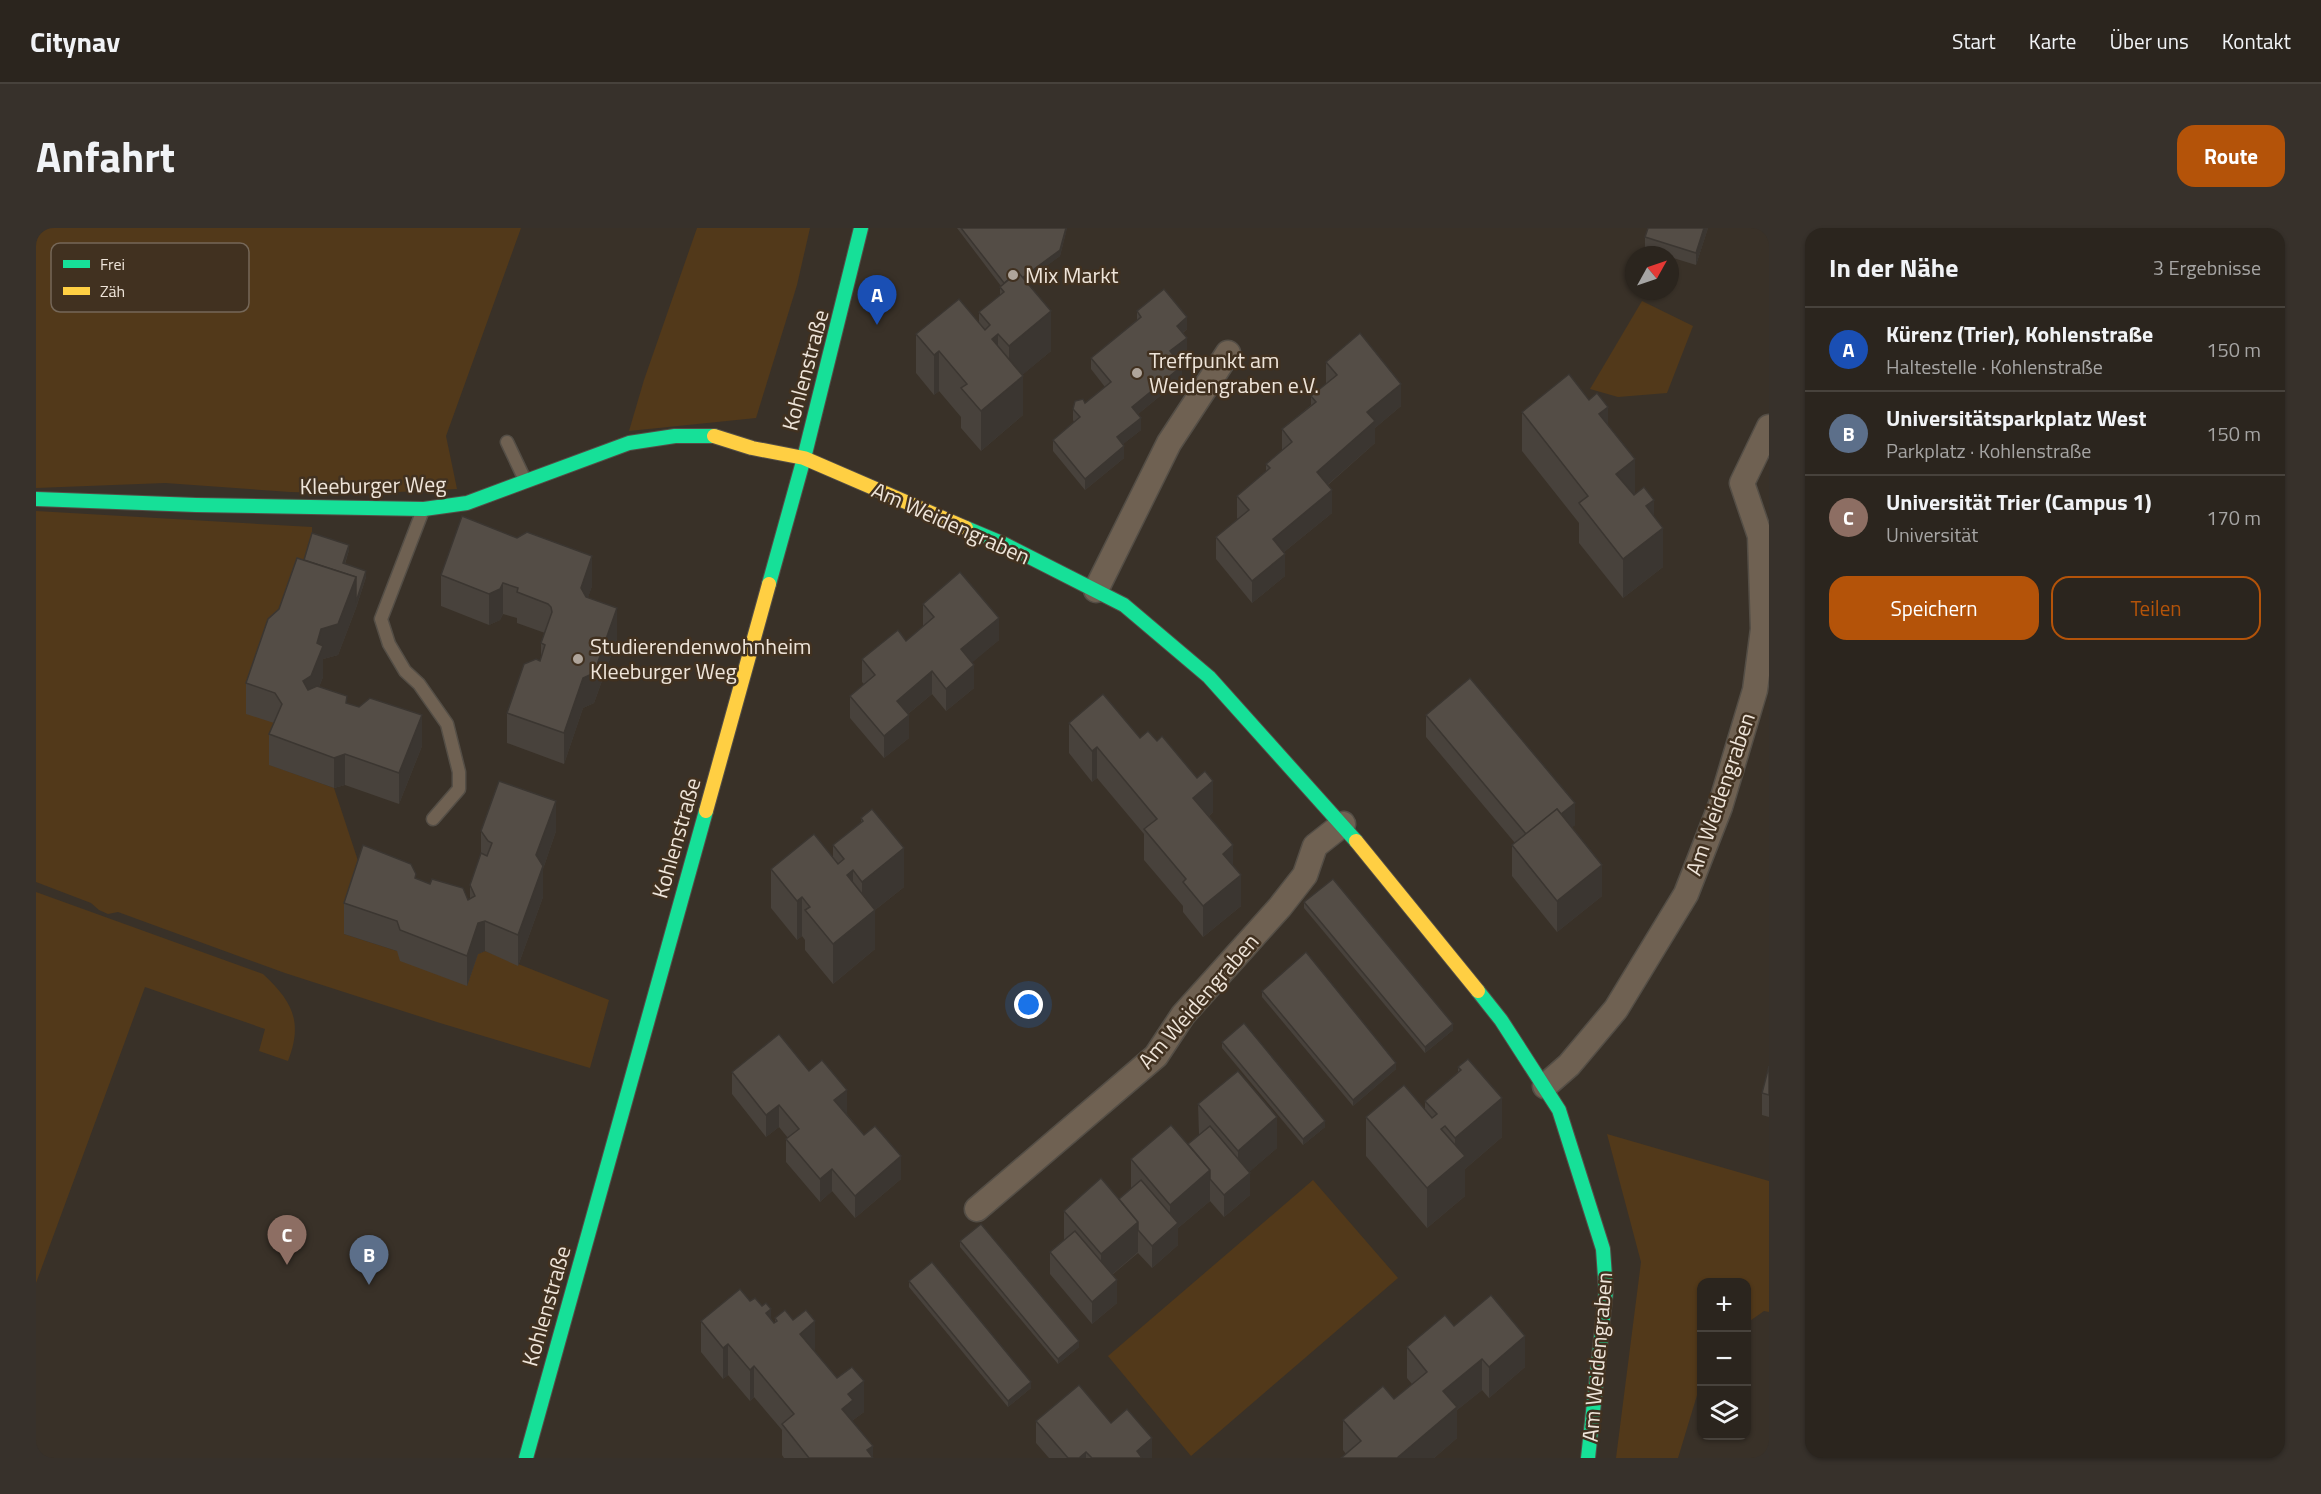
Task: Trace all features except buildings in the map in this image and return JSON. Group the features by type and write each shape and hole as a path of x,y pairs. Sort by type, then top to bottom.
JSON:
{"street":[{"name":"Kohlenstraße","path":"526,1458 804,458 861,228"},
{"path":"1096,590 1169,443 1228,352"},
{"name":"Am Weidengraben","path":"1545,1086 1569,1065 1616,1009 1686,894 1720,807 1755,690 1763,629 1760,536 1742,483 1769,427"},
{"name":"Kleeburger Weg","path":"36,500 424,509 467,503 629,443 675,436 717,436 752,448 804,458"},
{"name":"Am Weidengraben","path":"804,458 1004,544 1124,604 1209,677 1343,824 1501,1020 1559,1110 1603,1249 1606,1291 1588,1458"},
{"name":"Am Weidengraben","path":"976,1209 1156,1056 1183,1015 1280,907 1305,875 1315,846 1343,824"}],"lane":[{"path":"507,442 526,481"},
{"path":"424,509 381,619 388,644 405,671 419,684 447,724 459,772 459,789 433,819"}],"shaded area":[{"path":"36,228 521,228 446,436 457,489 358,494 290,492 165,483 36,488"},
{"path":"697,228 810,228 797,285 756,418 629,431 644,380"},
{"path":"1642,301 1693,326 1667,393 1618,397 1590,389"},
{"path":"36,511 312,527 312,539 275,723 270,765 334,788 363,876 344,934 397,951 478,954 485,951 609,1000 590,1068 285,973 118,912 108,914 91,903 36,882"},
{"path":"36,892 263,974 288,1004 295,1024 295,1035 288,1061 259,1051 265,1029 145,987 36,1283"},
{"path":"1607,1134 1769,1181 1769,1312 1764,1311 1751,1320 1751,1278 1697,1278 1697,1395 1678,1458 1616,1458 1641,1262"},
{"path":"1313,1180 1398,1278 1191,1456 1108,1356"}],"traffic: fast":[{"path":"769,584 804,458 861,228"},
{"path":"36,499 196,505 424,509 467,503 629,443 675,436 714,436"},
{"path":"966,528 1004,544 1124,605 1209,677 1356,841"},
{"path":"526,1458 706,811"},
{"path":"1478,991 1501,1020 1559,1110 1603,1249 1606,1291 1588,1458"}],"traffic: slow":[{"path":"714,436 752,448 804,458 966,528"},
{"path":"706,811 769,584"},
{"path":"1356,841 1478,991"}],"place":[{"name":"Mix Markt","path":"1013,275"},
{"name":"Kürenz (Trier), Kohlenstraße","path":"877,325"},
{"name":"Treffpunkt am Weidengraben e.V.","path":"1137,373"},
{"name":"Studierendenwohnheim Kleeburger Weg","path":"578,659"},
{"name":"Universität Trier (Campus 1)","path":"287,1265"},
{"name":"Universitätsparkplatz West","path":"369,1285"}]}
